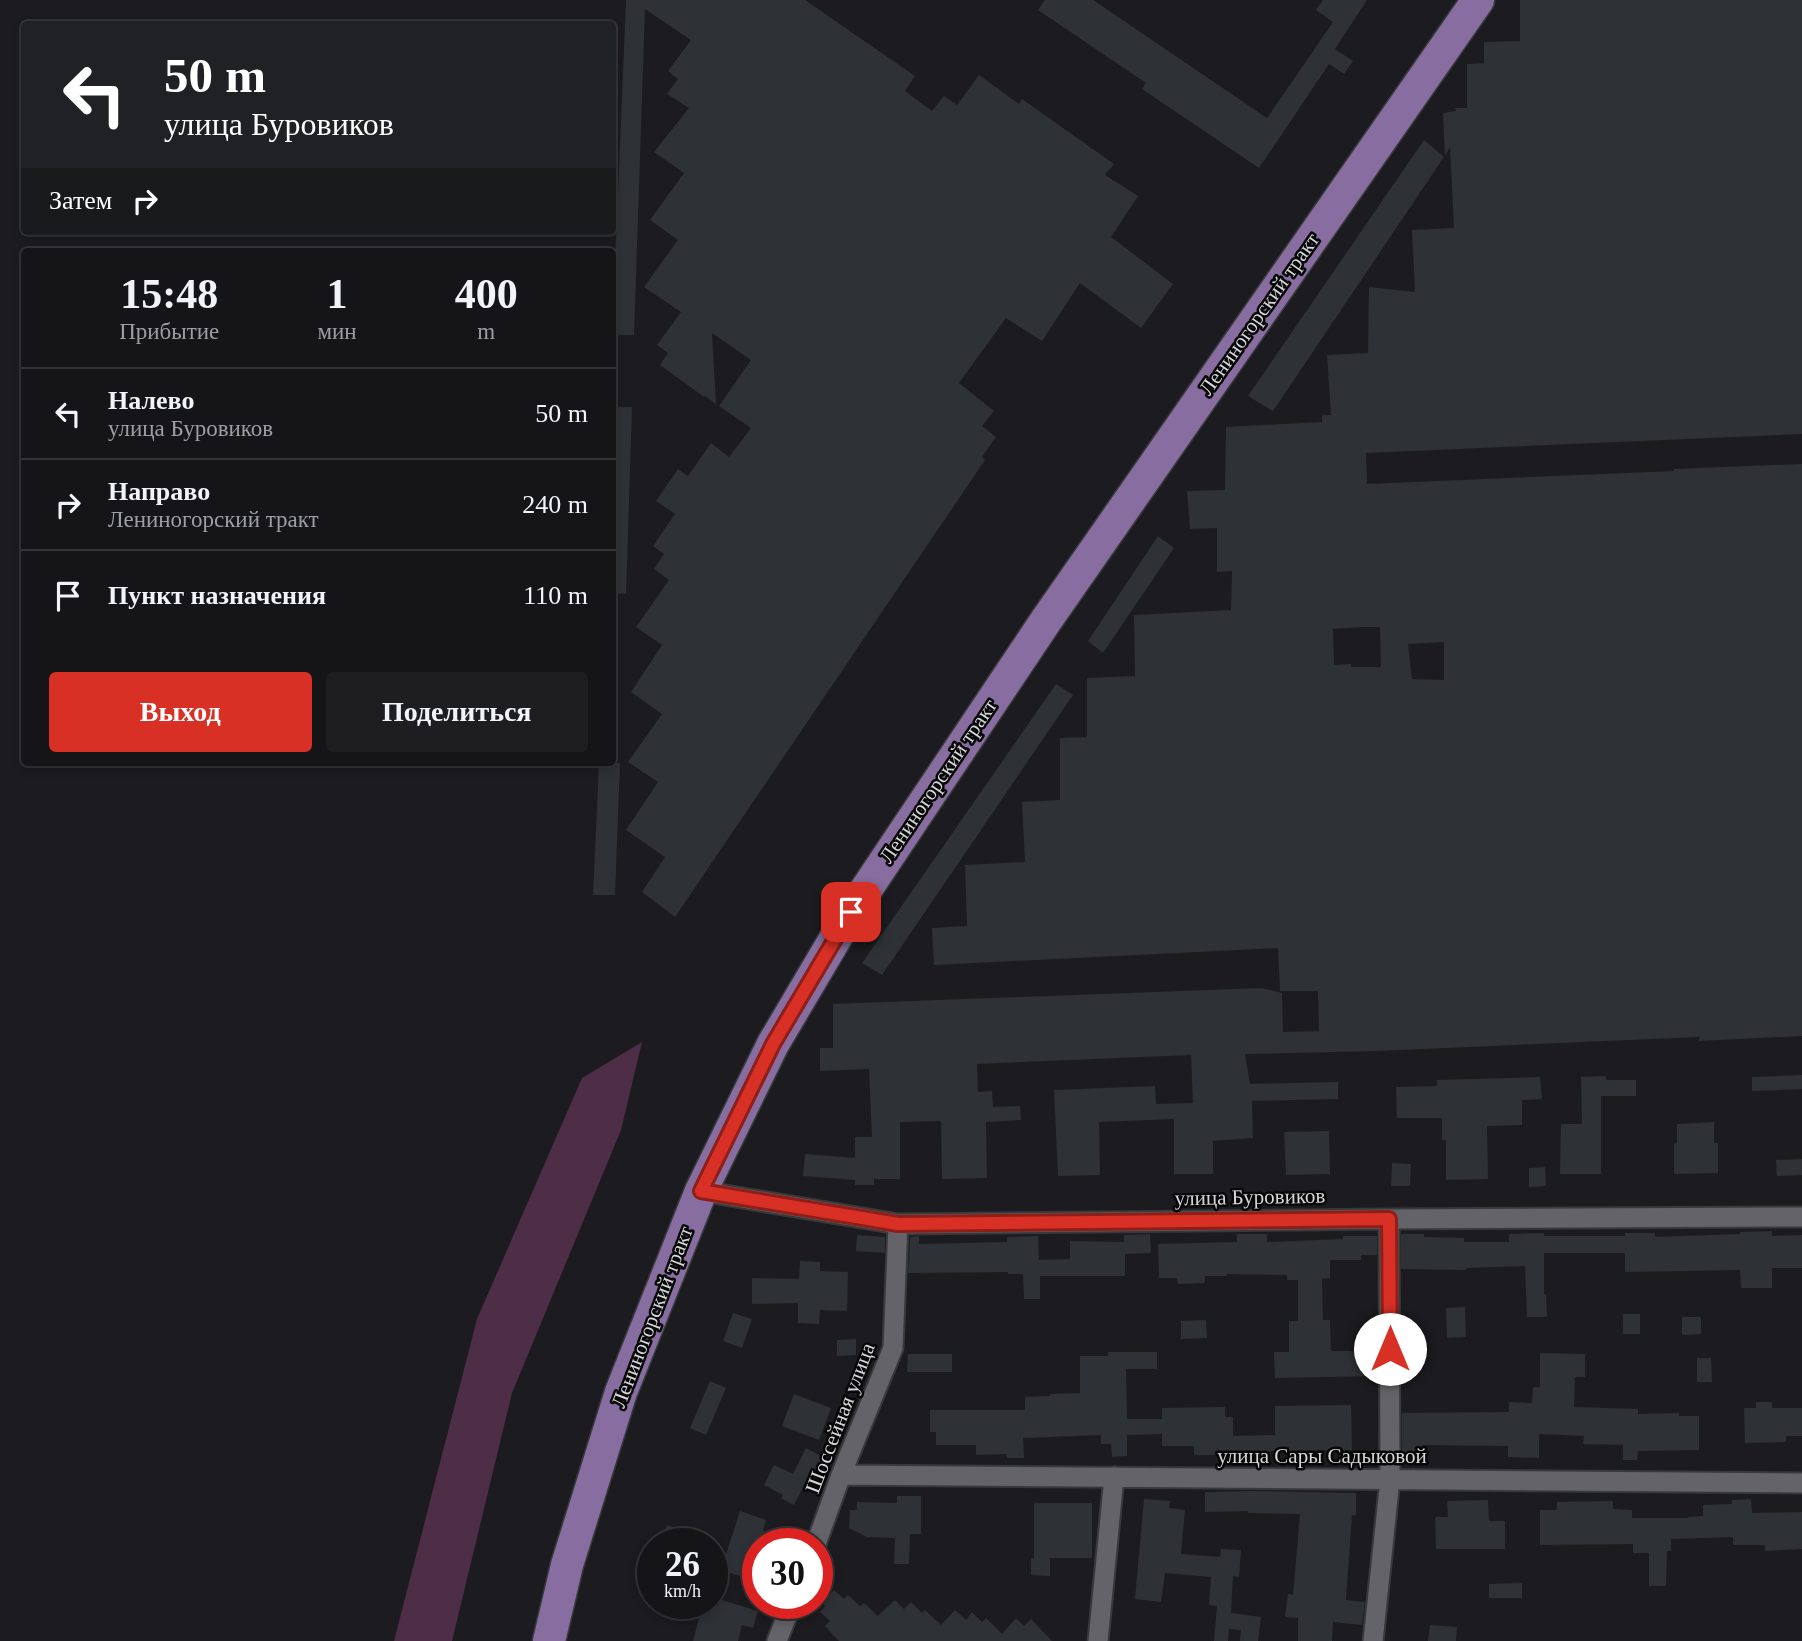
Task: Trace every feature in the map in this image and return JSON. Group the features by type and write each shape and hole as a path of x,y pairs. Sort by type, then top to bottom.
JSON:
{"main road":[{"name":"Лениногорский тракт","path":"549,1641 566,1565 621,1392 701,1191 773,1044 851,912 1045,622 1478,0"}],"street":[{"name":"улица Буровиков","path":"701,1191 898,1224 1802,1217"},
{"path":"1373,1641 1390,1479 1389,1219"},
{"name":"Шоссейная улица","path":"822,1528 893,1348 898,1224"},
{"name":"улица Сары Садыковой","path":"841,1475 1802,1483"},
{"path":"1098,1641 1114,1477"},
{"path":"777,1641 786,1619"}],"shaded area":[{"path":"642,1042 621,1130 512,1393 452,1641 394,1641 477,1319 582,1078"}],"building":[{"path":"626,0 805,0 915,76 905,91 932,111 944,96 957,105 979,75 1019,104 1022,99 1114,164 1105,175 1138,196 1111,237 1173,284 1141,328 1080,283 1042,341 1006,318 959,383 994,411 982,426 996,437 982,457 985,460 675,917 642,892 665,857 626,830 658,782 628,762 662,714 631,692 662,645 636,627 669,580 654,569 664,554 653,546 675,514 656,501 678,469 688,476 711,443 729,457 751,428 719,406 751,360 712,333 716,404 660,365 668,353 657,345 681,312 644,287 678,240 650,220 684,173 654,152 689,108 667,94 678,79 668,71 691,40 645,9 634,335 616,335 616,248"},
{"path":"1045,0 1093,0 1267,118 1333,22 1316,10 1323,0 1367,0 1335,49 1353,61 1344,74 1329,64 1259,168 1142,89 1146,83 1038,10"},
{"path":"1520,0 1802,0 1802,434 1366,453 1367,484 1802,464 1802,1036 1699,1041 1699,1037 1245,1054 1250,1084 1338,1082 1338,1099 1252,1101 1253,1138 1213,1141 1213,1174 1174,1174 1174,1119 1099,1122 1100,1175 1058,1176 1054,1090 1155,1086 1156,1104 1193,1103 1191,1055 977,1064 978,1092 992,1091 993,1107 1020,1106 1021,1120 986,1122 987,1178 942,1179 941,1121 900,1122 900,1179 874,1179 874,1185 855,1185 855,1180 803,1176 805,1154 855,1158 855,1137 872,1137 869,1069 820,1071 820,1048 833,1048 833,1004 1262,988 1282,993 1283,1032 1319,1031 1318,991 1280,991 1278,948 934,965 932,928 967,926 965,865 1025,862 1022,802 1060,800 1060,738 1087,737 1087,678 1135,676 1134,615 1231,610 1232,571 1217,572 1217,528 1190,529 1187,491 1225,490 1226,427 1322,422 1322,415 1331,415 1327,355 1368,353 1369,287 1415,292 1412,230 1454,228 1450,147 1445,156 1443,113 1456,111 1455,108 1467,108 1467,64 1484,63 1484,42 1520,41","holes":["1380,627 1381,667 1334,665 1333,629","1444,642 1444,680 1412,679 1408,644"]},
{"path":"1424,140 1444,157 1273,411 1248,396"},
{"path":"616,407 632,407 626,594 616,593"},
{"path":"1158,536 1174,548 1103,653 1088,641"},
{"path":"1056,684 1073,695 882,975 862,963"},
{"path":"616,763 620,763 615,895 593,895 599,766 616,766"},
{"path":"1802,1075 1802,1089 1752,1091 1752,1077"},
{"path":"1606,1076 1606,1080 1636,1080 1636,1096 1601,1096 1601,1174 1560,1174 1561,1124 1582,1124 1581,1077"},
{"path":"1540,1077 1542,1099 1522,1100 1522,1125 1487,1126 1488,1179 1446,1180 1446,1140 1442,1140 1442,1118 1397,1118 1396,1087 1437,1086 1437,1080"},
{"path":"1714,1122 1714,1143 1718,1143 1718,1173 1674,1174 1677,1124"},
{"path":"1329,1131 1330,1174 1286,1175 1284,1132"},
{"path":"1802,1159 1802,1175 1777,1176 1776,1160"},
{"path":"1392,1163 1411,1164 1410,1186 1391,1186"},
{"path":"1545,1167 1546,1186 1529,1187 1529,1168"},
{"path":"1772,1231 1772,1236 1802,1235 1802,1268 1772,1268 1772,1288 1741,1288 1740,1270 1625,1272 1625,1253 1544,1253 1547,1317 1527,1317 1525,1266 1466,1270 1401,1269 1401,1234 1464,1238 1464,1242 1509,1242 1509,1234 1625,1236 1625,1233 1655,1233 1655,1237"},
{"path":"1150,1234 1151,1253 1125,1254 1125,1276 1040,1276 1040,1299 1024,1299 1023,1274 908,1273 910,1237 919,1236 919,1244 1007,1242 1007,1237 1038,1236 1039,1260 1070,1259 1070,1241 1124,1242 1124,1235"},
{"path":"1237,1234 1267,1234 1267,1242 1377,1236 1377,1255 1361,1255 1361,1260 1330,1260 1330,1278 1322,1279 1323,1320 1330,1320 1331,1351 1377,1351 1377,1376 1275,1378 1274,1352 1289,1352 1289,1321 1298,1321 1298,1280 1287,1280 1287,1275 1227,1274 1205,1276 1205,1283 1178,1284 1177,1278 1159,1278 1158,1244 1237,1242"},
{"path":"857,1235 885,1237 885,1253 856,1251"},
{"path":"800,1261 820,1262 820,1271 848,1272 847,1311 820,1310 819,1324 798,1323 798,1303 752,1304 752,1278 799,1279"},
{"path":"1465,1307 1466,1337 1447,1338 1446,1308"},
{"path":"733,1313 752,1319 742,1348 723,1341"},
{"path":"1623,1314 1640,1314 1640,1334 1623,1334"},
{"path":"1682,1317 1701,1317 1701,1334 1682,1335"},
{"path":"1206,1320 1207,1338 1181,1339 1181,1321"},
{"path":"856,1339 856,1355 837,1356 837,1340"},
{"path":"1108,1352 1157,1352 1157,1369 1126,1369 1127,1419 1162,1419 1162,1408 1225,1407 1225,1417 1233,1417 1233,1436 1275,1435 1275,1406 1351,1405 1352,1450 1269,1451 1269,1459 1251,1460 1251,1455 1194,1455 1194,1446 1162,1446 1162,1434 1127,1435 1127,1456 1112,1457 1111,1444 1101,1444 1101,1435 1023,1438 1024,1458 1007,1458 1006,1454 976,1455 976,1445 936,1445 936,1432 930,1432 930,1410 1025,1410 1025,1397 1080,1393 1080,1356 1108,1356"},
{"path":"1540,1353 1585,1354 1585,1377 1575,1377 1574,1407 1638,1409 1638,1414 1679,1413 1679,1416 1699,1416 1699,1450 1638,1451 1637,1460 1623,1460 1623,1445 1583,1444 1584,1436 1539,1434 1539,1458 1508,1457 1508,1446 1423,1445 1423,1457 1402,1457 1402,1413 1509,1412 1509,1402 1532,1403 1533,1387 1540,1387"},
{"path":"908,1354 952,1354 952,1372 907,1372"},
{"path":"1697,1358 1711,1358 1712,1382 1697,1382"},
{"path":"710,1381 726,1388 706,1435 690,1428"},
{"path":"794,1394 831,1408 819,1440 782,1426"},
{"path":"1756,1402 1772,1402 1772,1408 1802,1408 1802,1436 1786,1436 1786,1442 1745,1443 1744,1408 1756,1408"},
{"path":"806,1448 825,1458 818,1472 812,1469 794,1505 781,1498 783,1495 764,1485 774,1465 793,1474"},
{"path":"1205,1492 1356,1493 1346,1600 1365,1602 1362,1625 1333,1622 1332,1641 1298,1641 1298,1618 1285,1617 1288,1594 1293,1595 1300,1514 1205,1512"},
{"path":"897,1496 921,1496 921,1534 910,1534 909,1564 894,1564 895,1538 867,1537 849,1528 850,1510 857,1510 857,1502 897,1503"},
{"path":"1144,1499 1170,1501 1169,1508 1185,1510 1181,1554 1220,1557 1221,1549 1241,1550 1239,1577 1233,1576 1231,1613 1261,1617 1258,1641 1240,1641 1241,1630 1229,1629 1228,1641 1214,1641 1217,1606 1209,1605 1211,1577 1165,1573 1161,1602 1135,1599"},
{"path":"1751,1499 1752,1513 1802,1512 1802,1549 1765,1551 1765,1545 1733,1545 1733,1537 1671,1539 1671,1551 1667,1551 1666,1586 1649,1586 1649,1553 1633,1553 1633,1544 1540,1545 1540,1510 1557,1510 1557,1502 1613,1501 1613,1509 1632,1510 1632,1518 1688,1518 1703,1516 1703,1505 1732,1504 1732,1500"},
{"path":"1488,1500 1489,1521 1505,1521 1505,1549 1436,1549 1435,1517 1448,1517 1447,1501"},
{"path":"1034,1503 1092,1503 1092,1558 1050,1558 1050,1576 1031,1575 1031,1558 1034,1558"},
{"path":"740,1511 766,1520 764,1528 742,1528 742,1577 728,1572 728,1548"},
{"path":"1522,1583 1522,1598 1489,1598 1489,1584"},
{"path":"833,1591 844,1599 848,1595 860,1606 864,1603 878,1616 895,1600 904,1609 911,1602 922,1613 925,1610 941,1625 955,1610 966,1620 972,1612 982,1622 986,1618 1002,1634 1016,1618 1024,1626 1031,1619 1052,1641 839,1641 825,1626 830,1621 828,1619 833,1619"},
{"path":"728,1602 742,1606 742,1619 756,1619 753,1628 742,1625 738,1641 693,1641 699,1619 728,1619"},
{"path":"1430,1625 1457,1627 1456,1641 1428,1641"}],"route":[{"path":"851,912 773,1044 701,1191 898,1224 1389,1219 1390,1349"}]}
